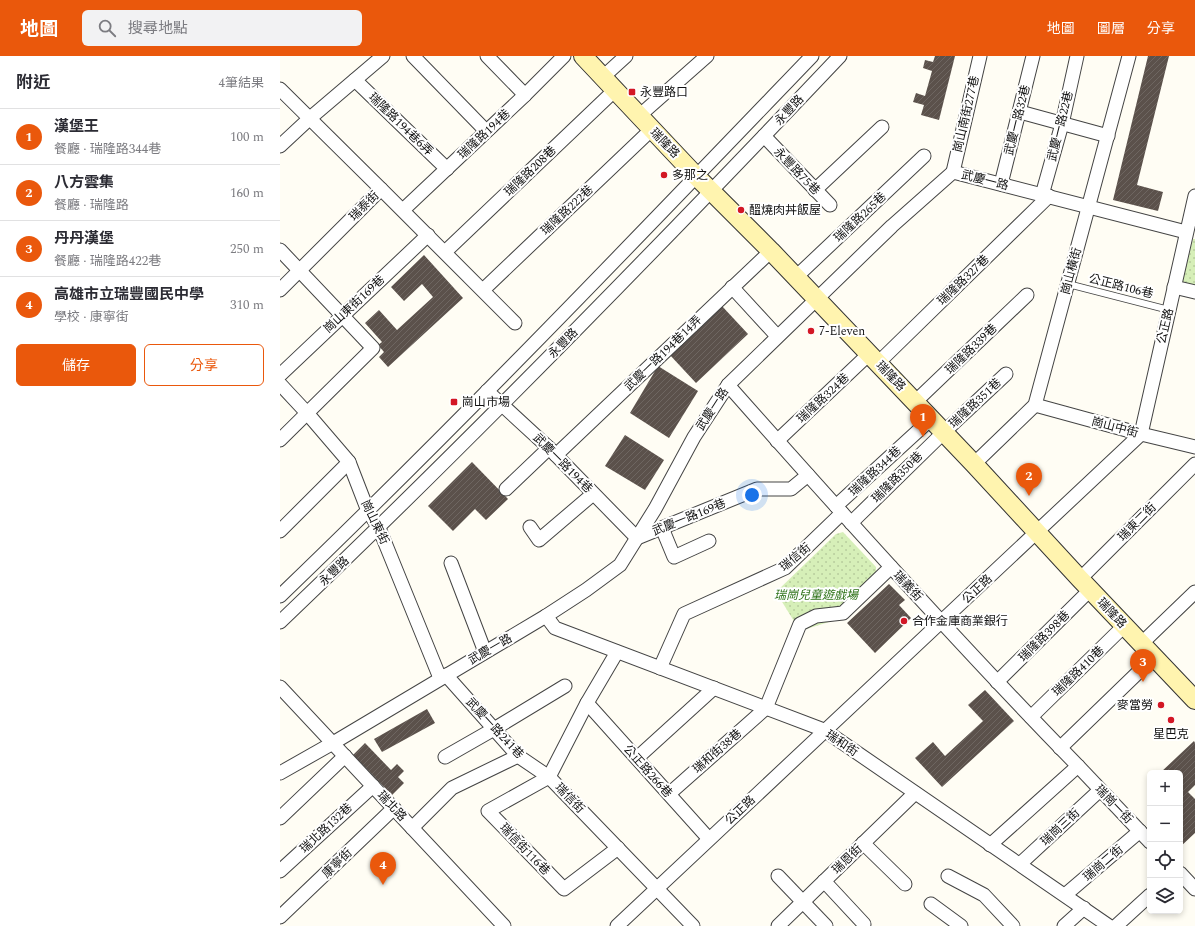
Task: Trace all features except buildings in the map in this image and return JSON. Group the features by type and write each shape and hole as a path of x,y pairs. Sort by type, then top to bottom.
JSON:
{"street":[{"path":"280,146 309,119 383,56"},
{"path":"412,56 486,131"},
{"path":"487,56 525,95"},
{"name":"瑞隆路194巷","path":"403,210 525,95 564,56"},
{"name":"瑞隆路","path":"583,56 696,176 874,358 1195,700"},
{"path":"603,77 626,56"},
{"path":"639,116 707,56"},
{"name":"永豐路","path":"280,596 368,511 487,391 812,56"},
{"name":"永豐路","path":"280,622 380,528 502,406 840,56"},
{"name":"崗山南街277巷","path":"953,172 980,56"},
{"name":"武慶一路32巷","path":"1001,184 1033,56"},
{"name":"武慶一路22巷","path":"1045,196 1077,56"},
{"name":"崗山橫街","path":"1035,405 1129,56"},
{"name":"瑞隆路194巷6弄","path":"355,80 447,169"},
{"name":"瑞泰街","path":"280,89 382,189 280,290"},
{"name":"瑞隆路208巷","path":"445,252 615,90"},
{"path":"1020,112 1108,136"},
{"path":"815,190 882,127"},
{"name":"瑞隆路222巷","path":"483,290 652,129"},
{"name":"永豐路75巷","path":"764,136 830,205"},
{"name":"瑞隆路265巷","path":"796,277 924,156"},
{"name":"武慶一路","path":"280,773 546,616 586,590 620,565 655,509 694,436 728,385 892,226 953,172 1089,207 1190,226"},
{"path":"382,189 516,322"},
{"name":"瑞隆路327巷","path":"874,358 1045,196"},
{"name":"公正路","path":"617,926 1141,434 1174,287 1190,226 1195,196"},
{"name":"崗山東街169巷","path":"280,375 428,235"},
{"path":"280,250 373,348 280,440"},
{"name":"武慶一路194巷14弄","path":"506,489 552,451 771,251"},
{"path":"732,287 777,336"},
{"path":"1174,287 1195,292"},
{"name":"瑞隆路339巷","path":"915,402 1027,295"},
{"name":"瑞隆路324巷","path":"777,441 874,358"},
{"name":"瑞隆路351巷","path":"944,432 1006,374"},
{"name":"崗山東街","path":"280,384 349,462 368,511 380,528 443,676"},
{"name":"瑞義街","path":"728,385 891,567 997,682 1078,766"},
{"name":"武慶一路194巷","path":"487,391 552,451 637,538"},
{"path":"974,464 1035,405"},
{"name":"崗山中街","path":"1035,405 1195,447"},
{"name":"瑞隆路344巷","path":"843,514 931,419"},
{"name":"瑞隆路350巷","path":"843,514 944,432"},
{"path":"280,531 349,462"},
{"name":"瑞東二街","path":"1085,584 1195,464"},
{"name":"武慶一路169巷","path":"637,538 757,489 791,488 808,475"},
{"path":"530,527 539,540 593,494"},
{"name":"瑞信街","path":"660,668 684,614 785,568 843,514"},
{"path":"662,528 674,557 709,541"},
{"path":"451,563 485,652"},
{"path":"766,708 800,624 816,616 843,613 891,567"},
{"name":"瑞隆路398巷","path":"997,682 1085,584"},
{"path":"1141,644 1195,592"},
{"name":"瑞和街","path":"546,616 555,628 824,730 1109,926"},
{"name":"瑞隆路410巷","path":"1031,717 1124,626"},
{"name":"瑞信街","path":"617,652 587,703 549,777 692,926"},
{"path":"1060,748 1154,657"},
{"name":"武慶一路241巷","path":"443,676 518,756 549,777"},
{"path":"445,757 565,686"},
{"name":"瑞北路","path":"280,687 504,926"},
{"path":"637,758 714,688"},
{"name":"公正路266巷","path":"587,703 709,839"},
{"name":"瑞和街38巷","path":"669,794 766,708"},
{"path":"280,818 345,756"},
{"path":"412,828 452,788 518,756"},
{"path":"990,845 1078,766"},
{"name":"瑞崗一街","path":"1078,766 1147,839"},
{"name":"瑞信街116巷","path":"549,777 488,811 564,889 618,848"},
{"name":"瑞北路132巷","path":"280,871 373,786"},
{"name":"瑞崗三街","path":"1020,864 1100,790"},
{"name":"瑞恩街","path":"778,926 915,793"},
{"name":"康寧街","path":"280,917 394,808"},
{"name":"瑞崗二街","path":"1066,895 1140,831"},
{"path":"863,844 905,884"},
{"path":"778,876 826,926"},
{"path":"948,876 984,895 1013,926"},
{"path":"1183,876 1195,889"},
{"path":"824,882 864,924"},
{"path":"1116,926 1147,898"},
{"path":"931,904 961,926"},
{"path":"1064,926 1084,908"},
{"path":"1096,916 1104,926"}],"lane":[{"name":"公正路106巷","path":"1068,284 1169,310"}],"green space":[{"path":"1193,239 1195,239 1195,294 1180,290"},
{"name":"瑞崗兒童遊戲場","path":"843,532 876,567 876,575 832,621 800,631 776,592 836,534"}],"place":[{"name":"永豐路口","path":"632,92"},
{"name":"多那之","path":"664,175"},
{"name":"醞燒肉丼飯屋","path":"741,210"},
{"name":"7-Eleven","path":"811,331"},
{"name":"崗山市場","path":"454,402"},
{"name":"漢堡王","path":"923,437"},
{"name":"八方雲集","path":"1029,496"},
{"name":"合作金庫商業銀行","path":"904,621"},
{"name":"丹丹漢堡","path":"1143,682"},
{"name":"麥當勞","path":"1161,705"},
{"name":"星巴克","path":"1171,720"},
{"name":"高雄市立瑞豐國民中學","path":"383,885"}]}
